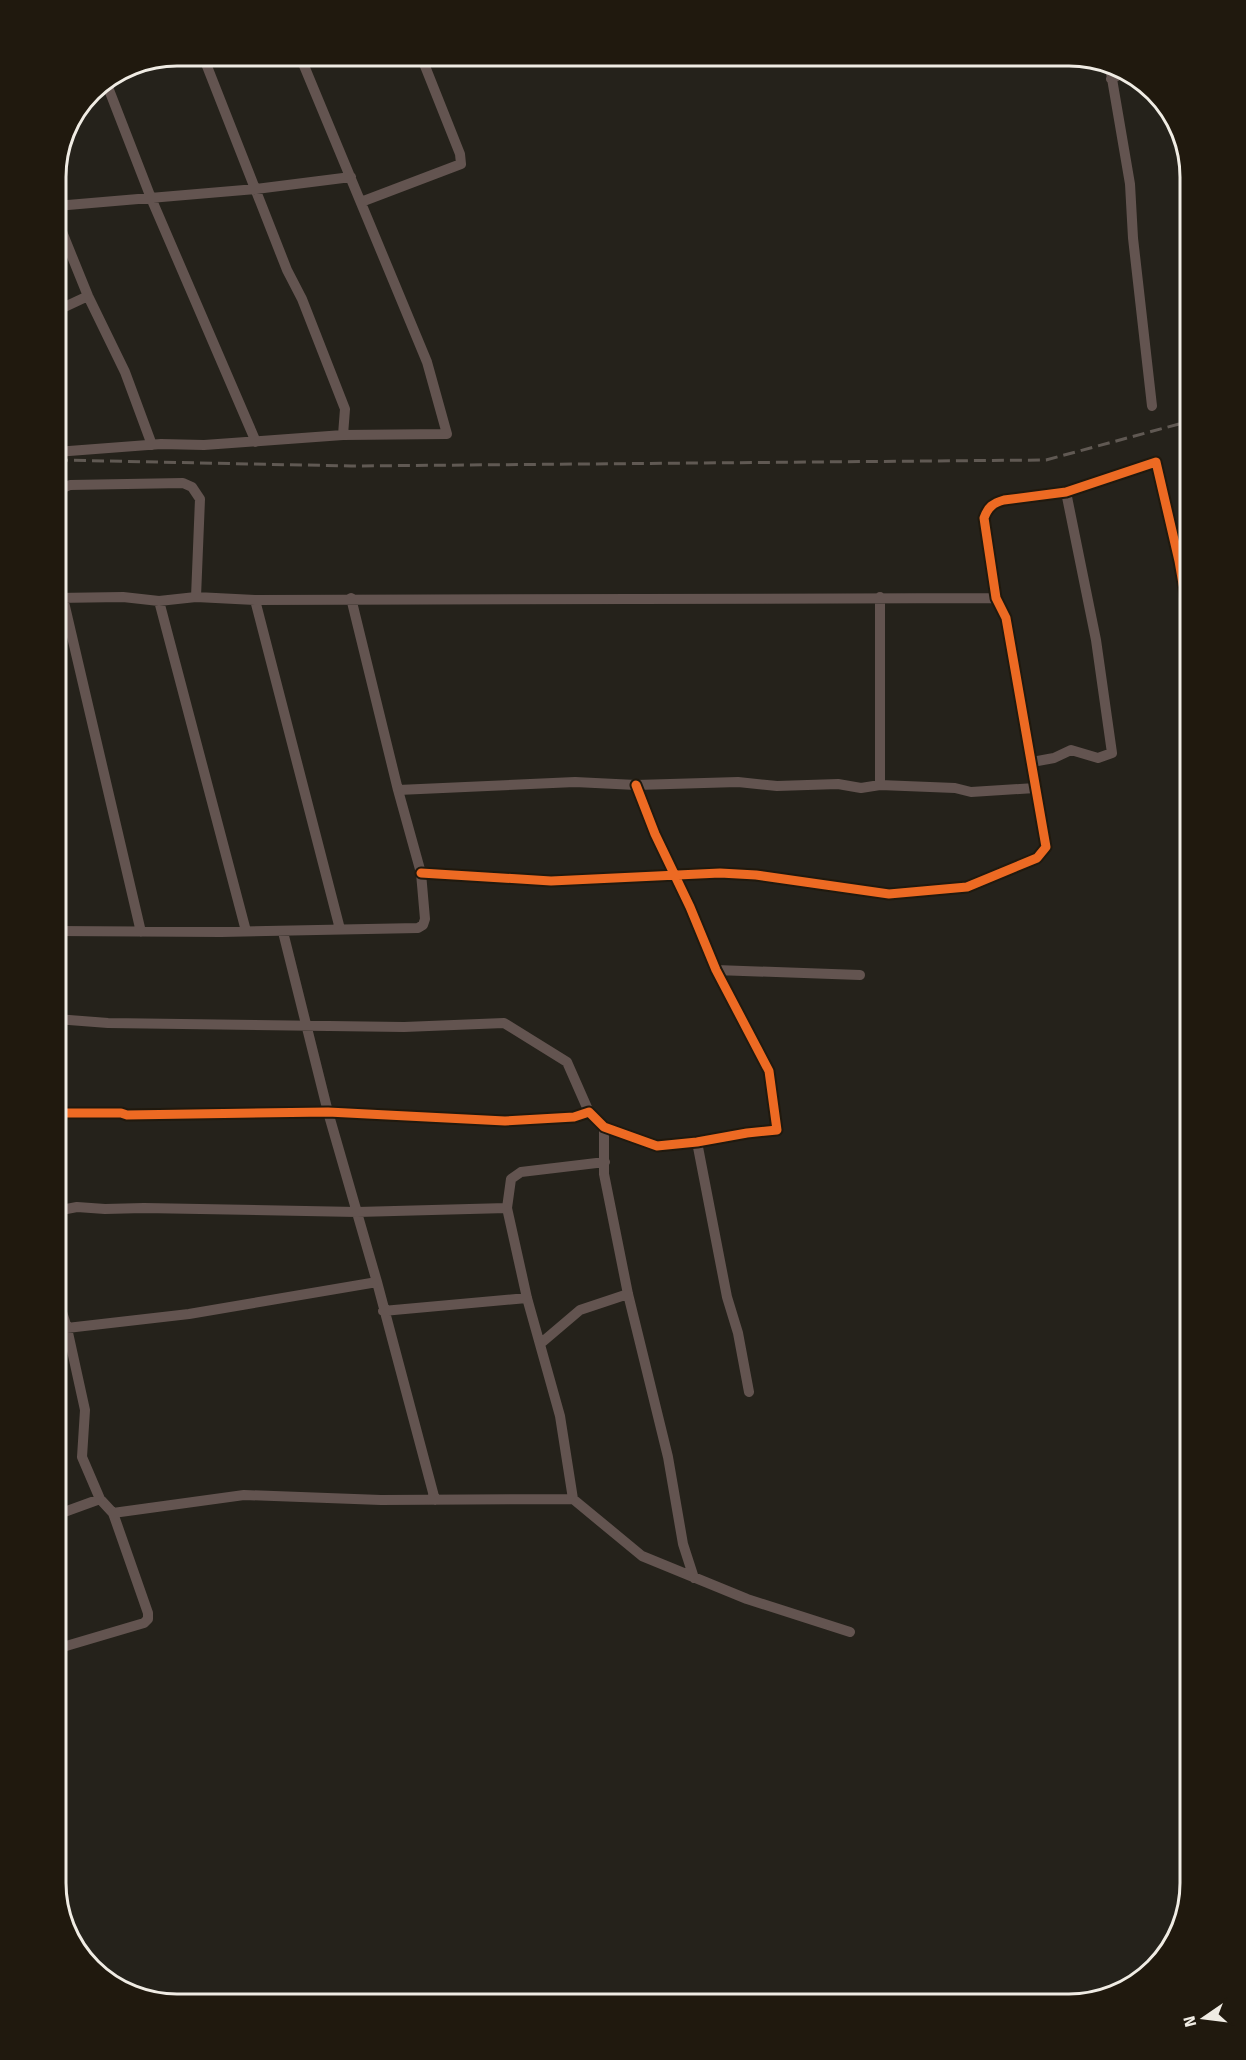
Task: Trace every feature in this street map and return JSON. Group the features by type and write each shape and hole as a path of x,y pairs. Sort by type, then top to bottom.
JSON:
{"street":[{"path":"206,66 345,409 343,435"},
{"path":"66,451 152,445 256,442 343,435 447,434 427,362 304,66"},
{"path":"361,202 461,164 460,154 425,66"},
{"path":"1111,75 1130,184 1133,238 1152,406"},
{"path":"109,90 151,198 256,442"},
{"path":"66,205 256,189 351,177"},
{"path":"66,242 88,296 125,372 152,445"},
{"path":"66,306 88,296"},
{"path":"421,873 551,881 720,873 756,875 889,894 967,887 1037,858 1046,847 1010,652 1006,618 996,598 984,518 988,508 1004,500 1066,492 1156,462 1180,544"},
{"path":"66,487 183,483 192,487 200,499 196,597"},
{"path":"1032,762 1054,758 1071,750 1098,758 1112,753 1096,640 1066,492"},
{"path":"66,598 123,597 159,601 196,597 255,600 996,598"},
{"path":"880,597 880,785"},
{"path":"66,931 283,932 418,928 423,925 425,919 421,873 398,790 351,598"},
{"path":"255,600 340,929"},
{"path":"159,601 246,931"},
{"path":"66,627 141,932"},
{"path":"398,790 575,782 636,785 738,782 777,786 838,784 861,788 880,785 971,792 1035,788"},
{"path":"66,1020 108,1023 404,1027 504,1023 567,1062 590,1112 604,1127 657,1146 777,1130 769,1071 716,970 655,834 636,785"},
{"path":"283,932 328,1112 377,1282 435,1500"},
{"path":"716,970 860,975"},
{"path":"66,1113 121,1113 127,1115 328,1112 505,1121 574,1117 590,1112"},
{"path":"604,1127 604,1174 628,1294 668,1458 683,1544 694,1578"},
{"path":"697,1142 727,1296 738,1333 749,1392"},
{"path":"573,1499 560,1416 527,1298 507,1208 511,1179 521,1172 604,1162"},
{"path":"66,1209 77,1207 357,1212 507,1208"},
{"path":"67,1328 189,1314 377,1282"},
{"path":"540,1344 580,1310 628,1294"},
{"path":"384,1311 527,1298"},
{"path":"66,1325 85,1410 82,1457 100,1499 113,1513 148,1612 148,1618 144,1623 66,1646"},
{"path":"113,1513 244,1495 435,1500 573,1499 642,1556 747,1599 850,1632"},
{"path":"66,1511 100,1499"}],"railway":[{"path":"66,460 351,466 1046,460 1180,424"}],"cycle path":[{"path":"421,873 551,881 720,873 756,875 889,894 967,887 1037,858 1046,847 1006,618 996,598 984,518 989,508 1004,500 1066,492 1156,462 1180,567"},
{"path":"66,1113 121,1113 127,1115 328,1112 505,1121 574,1117 589,1112 604,1127 657,1146 777,1130 769,1071 716,970 690,907 655,834 636,785"}]}
